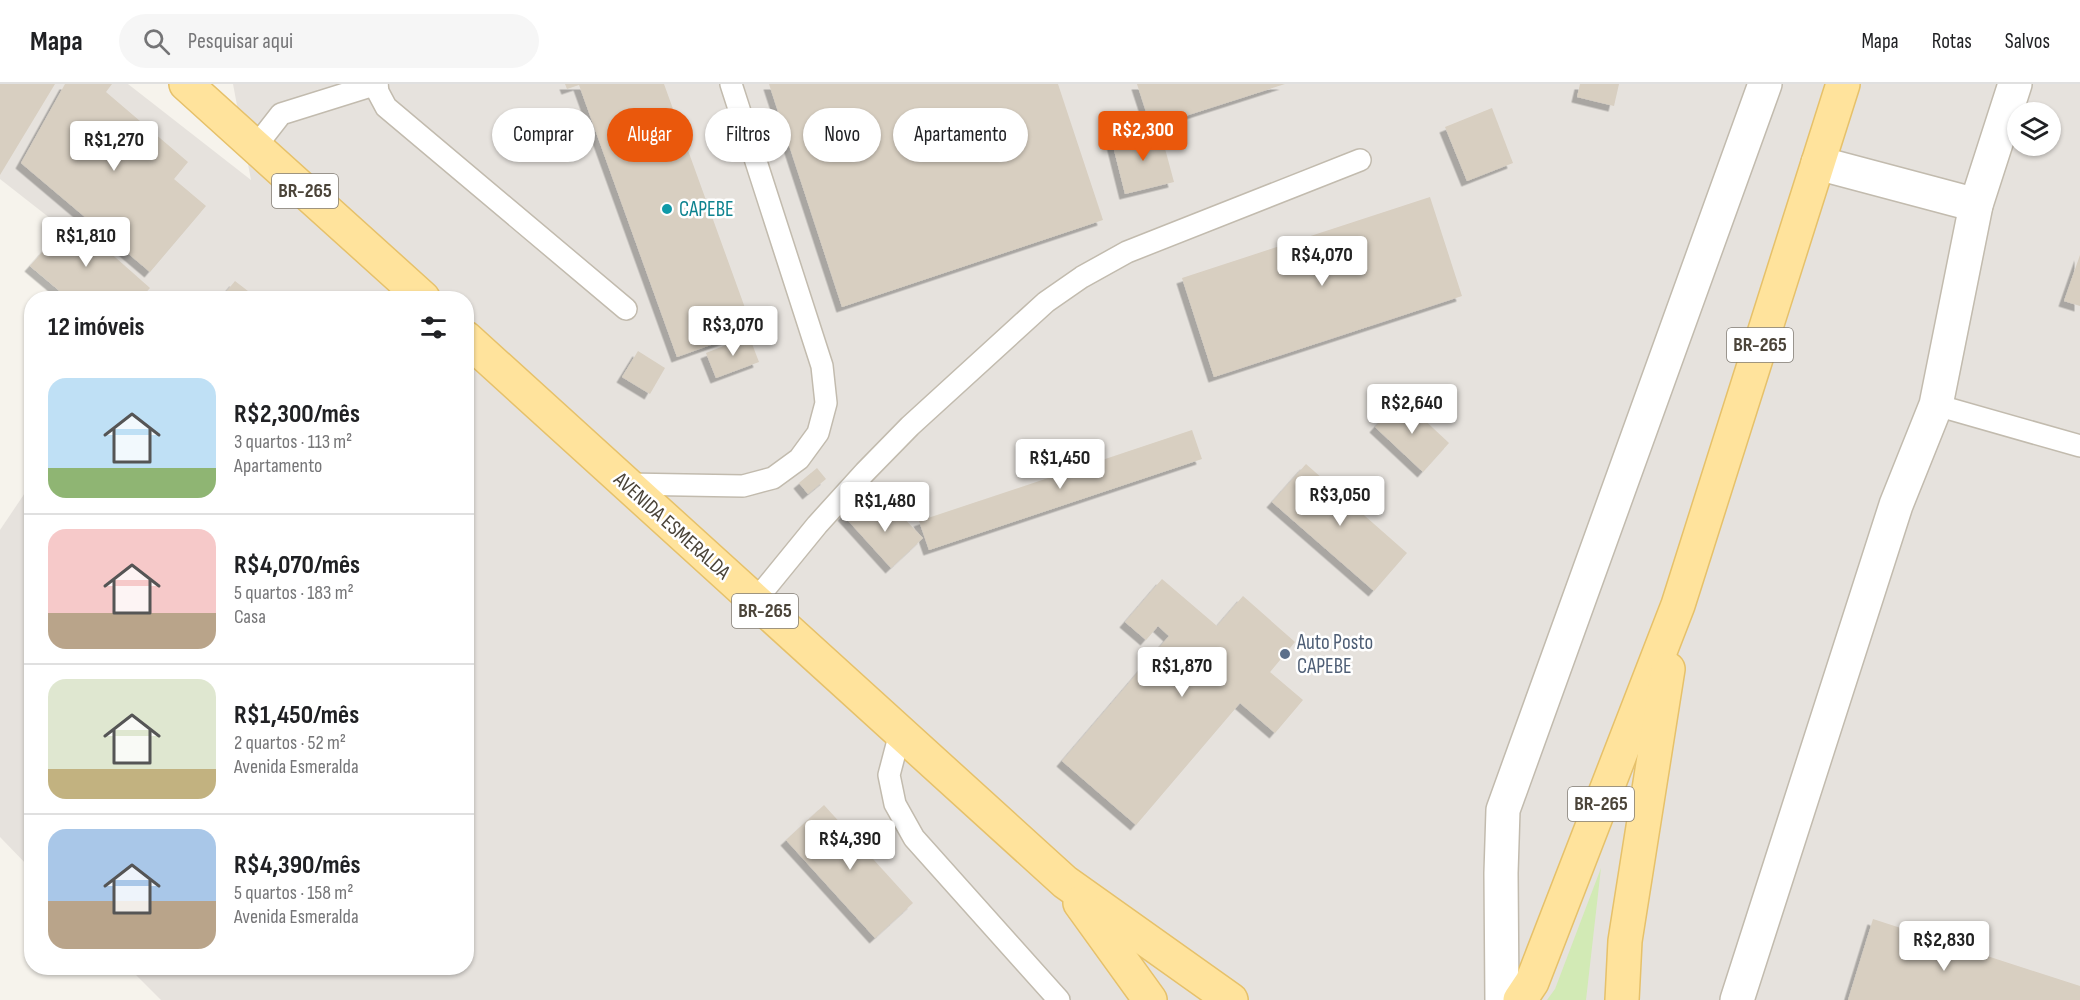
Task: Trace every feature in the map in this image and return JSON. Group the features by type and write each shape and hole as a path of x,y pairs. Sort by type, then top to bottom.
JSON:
{"main road":[{"name":"BR-265","path":"186,84 415,291"},
{"name":"BR-265","path":"1520,1000 1532,982 1678,605 1843,84"},
{"name":"AVENIDA ESMERALDA","path":"474,345 1065,882 1231,1000"},
{"name":"BR-265","path":"1622,1000 1625,941 1678,605"},
{"name":"AVENIDA ESMERALDA","path":"1065,882 1150,1000"}],"street":[{"path":"1502,1000 1503,810 1766,84"},
{"path":"1737,1000 1896,504 1936,405 1976,205 2015,84"},
{"path":"1818,164 1976,205"}],"lane":[{"path":"256,146 281,114 377,84 378,92 386,107 626,309"},
{"path":"626,484 743,486 773,478 799,459 818,433 826,403 822,366 731,84"},
{"path":"755,601 817,525 865,472 910,426 1046,302 1082,277 1127,252 1360,160"},
{"path":"1936,405 2080,446"},
{"path":"900,733 889,775 894,804 914,838 1059,1000"}],"shaded area":[{"path":"0,84 128,84 251,180 233,84 2080,84 2080,1000 161,1000 136,975 474,975 474,291 143,291 0,179"},
{"path":"24,494 24,862 0,837 0,530"}],"green space":[{"path":"1601,868 1586,1000 1547,1000 1555,989"}],"building":[{"path":"0,84 55,84 0,175"},
{"path":"65,84 112,84 106,92 188,162 174,179 206,206 150,272 21,163"},
{"name":"CAPEBE","path":"565,84 664,84 673,108 607,108 607,162 692,162 753,330 677,357 595,129 595,108 587,108 579,85 567,89"},
{"path":"769,84 1058,84 1103,220 842,307 791,151 791,108 777,108"},
{"path":"1137,84 1285,84 1151,127"},
{"path":"1580,84 1619,84 1614,106 1577,97"},
{"path":"1492,108 1513,163 1467,181 1445,127"},
{"path":"1160,130 1174,182 1125,194 1112,142"},
{"path":"1430,197 1462,296 1214,377 1182,278"},
{"path":"72,219 150,288 147,291 60,291 30,266"},
{"path":"2080,255 2080,306 2064,301"},
{"path":"235,281 248,291 227,291"},
{"path":"749,336 759,362 716,378 706,353"},
{"path":"638,351 665,368 650,394 622,377"},
{"path":"1401,398 1449,443 1423,472 1375,427"},
{"path":"1192,430 1202,459 929,550 919,521"},
{"path":"1306,464 1407,553 1374,591 1272,502"},
{"path":"817,468 826,479 808,494 799,483"},
{"path":"855,503 872,521 890,504 923,538 891,568 843,515"},
{"path":"1162,579 1217,626 1243,596 1295,642 1270,672 1303,700 1275,733 1240,703 1136,825 1062,761 1169,636 1158,626 1146,640 1125,622"},
{"path":"824,805 913,903 875,938 786,840"},
{"path":"1873,919 2080,986 2080,1000 1848,1000"}],"place":[{"name":"CAPEBE","path":"667,209"},
{"name":"Auto Posto CAPEBE","path":"1285,654"}]}
